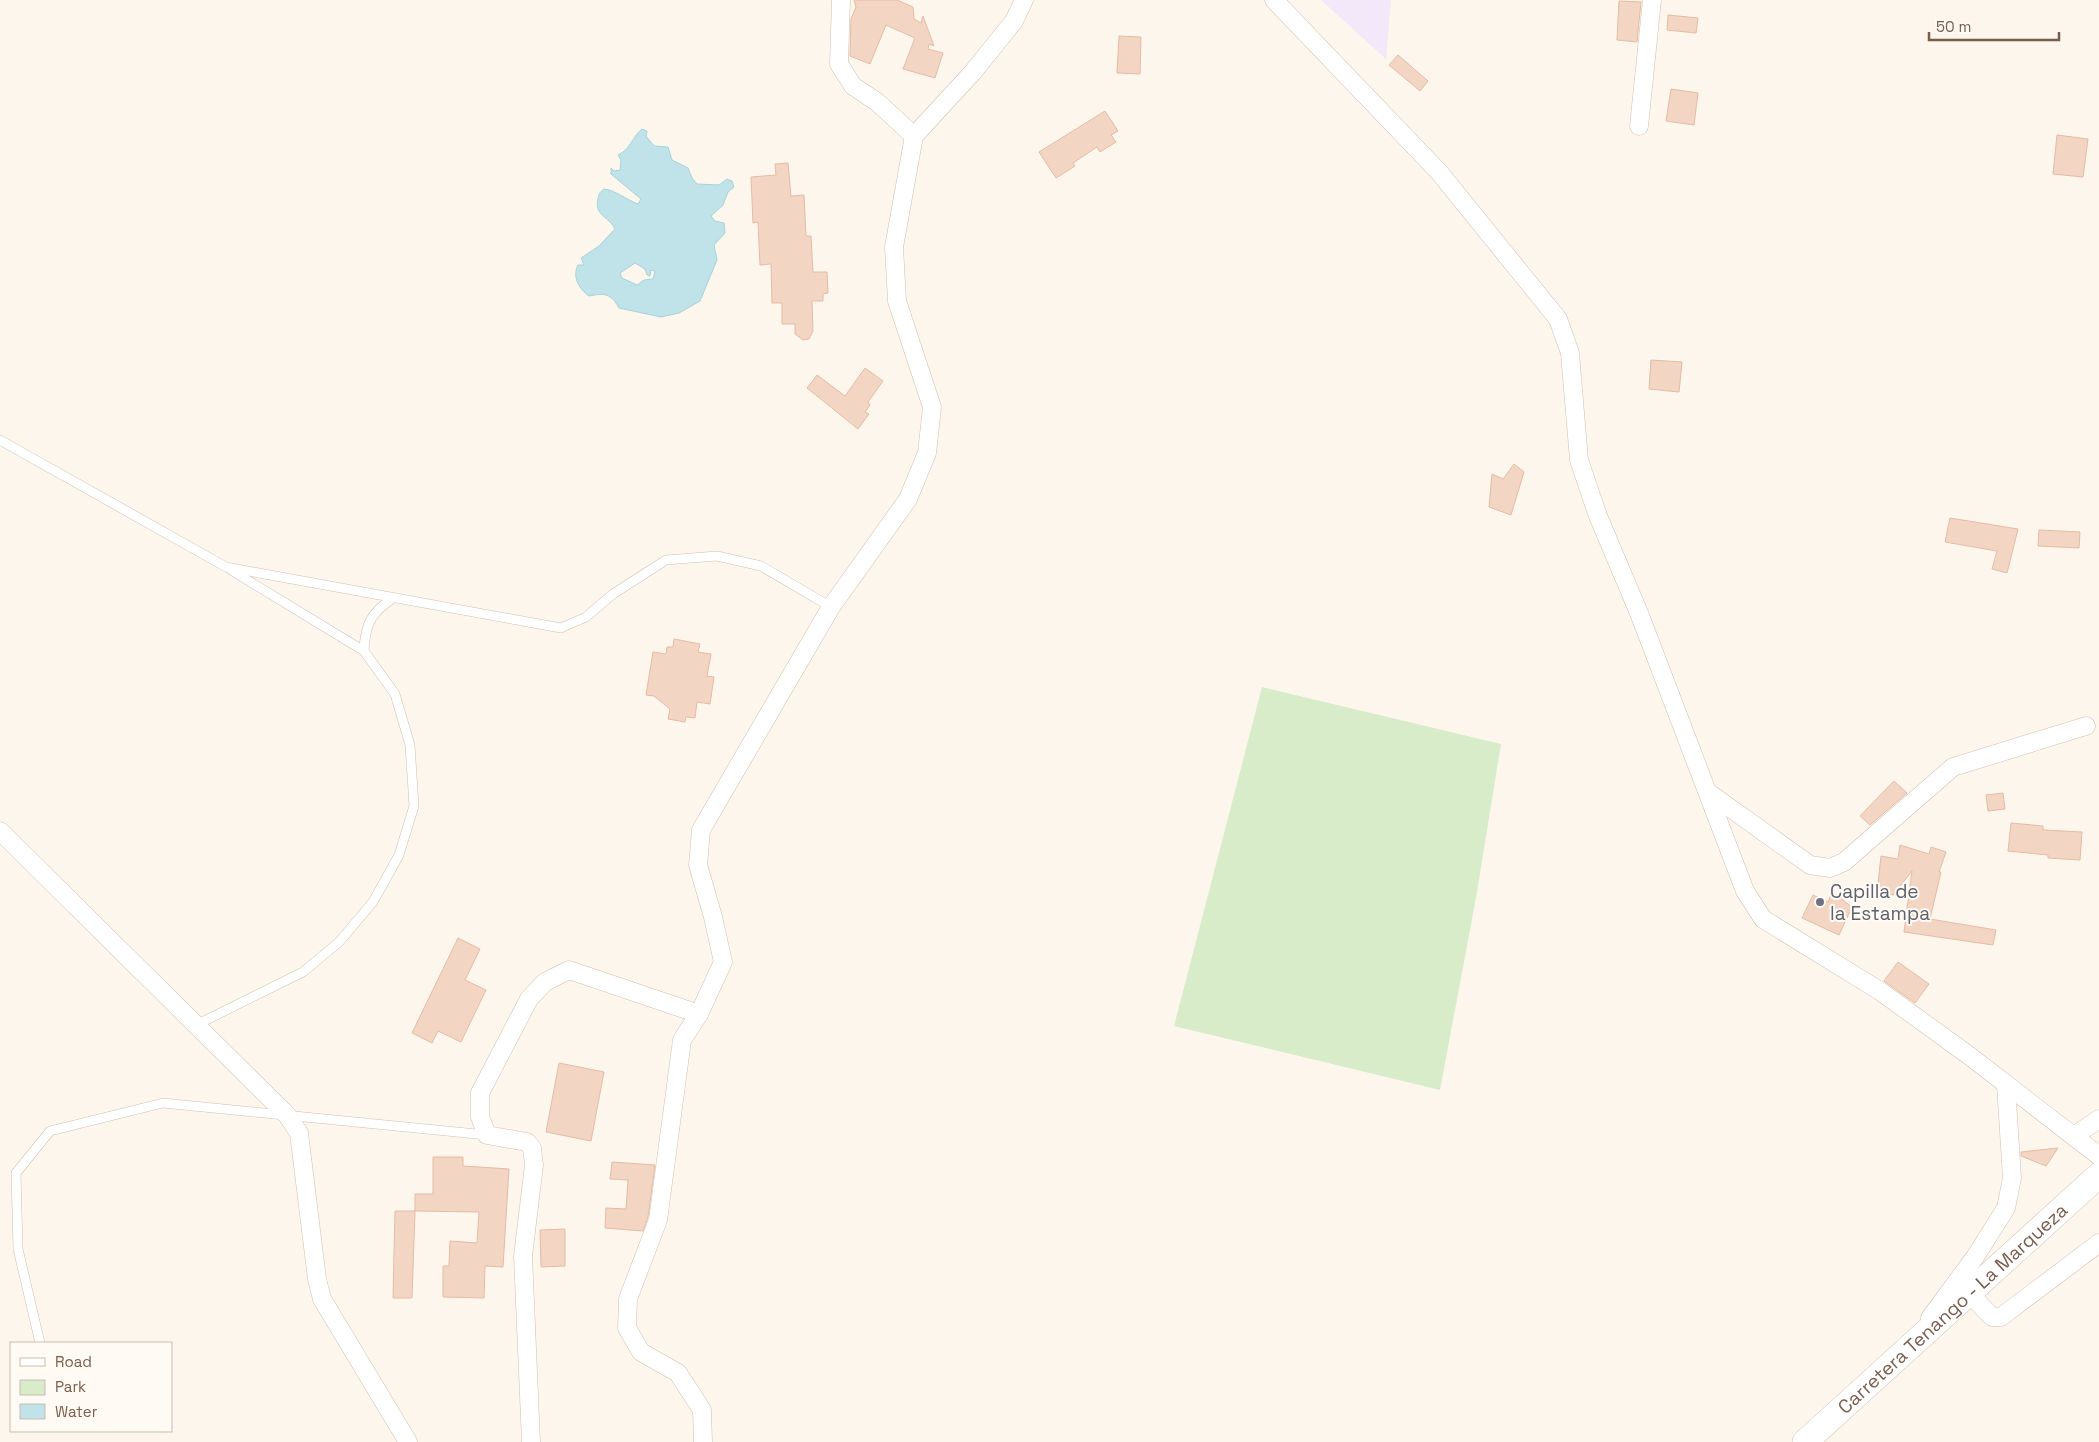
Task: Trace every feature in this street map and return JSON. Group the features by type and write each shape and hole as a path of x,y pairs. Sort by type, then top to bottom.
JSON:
{"main road":[{"name":"Carretera Tenango - La Marqueza","path":"1805,1442 2099,1175"}],"street":[{"path":"841,0 839,64 853,86 877,102 914,136"},
{"path":"703,1442 702,1410 678,1373 640,1352 627,1328 628,1299 658,1220 682,1040 699,1014 723,962 713,917 698,865 701,830 830,607 908,499 927,453 932,407 897,301 894,247 914,136 973,72 1014,22 1024,0"},
{"path":"1274,0 1439,172 1558,319 1570,352 1579,460 1598,516 1639,613 1745,891 1763,919 1880,991 1971,1057 2006,1086 2099,1156"},
{"path":"1639,126 1652,0"},
{"path":"1709,793 1810,865 1830,868 1844,862 1952,767 2086,726"},
{"path":"0,831 287,1115 299,1133 317,1279 322,1299 408,1442"},
{"path":"531,1442 523,1256 534,1164 532,1148 527,1142 487,1135 480,1117 480,1093 529,1000 546,982 570,970 699,1014"},
{"path":"1909,1346 1975,1258 2006,1208 2012,1178 2006,1086"},
{"path":"2074,1136 2099,1119"},
{"path":"1970,1293 1992,1317 2001,1317 2099,1243"}],"lane":[{"path":"0,440 226,567 364,651 395,694 410,746 414,806 399,855 373,902 339,942 303,972 196,1025"},
{"path":"226,567 561,628 586,618 613,594 666,560 717,556 761,566 830,607"},
{"path":"364,651 364,638 375,610 393,598"},
{"path":"40,1342 18,1248 16,1173 50,1131 163,1103 487,1135"}],"shaded area":[{"path":"1391,0 1386,59 1322,1"}],"green space":[{"path":"1262,687 1501,744 1476,898 1440,1090 1174,1026"}],"water":[{"path":"642,129 647,131 646,136 654,146 668,147 672,160 688,168 697,184 719,185 727,179 732,181 734,187 728,192 723,205 711,216 715,221 724,223 725,233 714,245 717,260 700,301 679,313 661,317 619,308 613,299 607,295 589,296 582,290 576,278 578,265 584,265 581,258 599,246 615,229 598,209 600,193 604,189 608,190 638,204 641,199 611,174 611,168 614,171 620,170 621,160 618,155 625,150","holes":["635,263 645,269 647,275 650,276 651,270 655,271 653,279 644,280 637,285 622,278 620,273"]}],"building":[{"path":"854,0 897,0 913,7 914,19 921,23 923,16 934,46 929,44 928,49 943,53 935,78 903,69 915,38 886,25 870,64 850,56 851,19 856,7"},
{"path":"1619,1 1641,2 1637,42 1617,40"},
{"path":"1668,15 1698,18 1696,33 1667,30"},
{"path":"1119,36 1141,37 1140,74 1117,73"},
{"path":"1398,55 1428,81 1420,91 1389,65"},
{"path":"1671,89 1698,93 1694,125 1666,121"},
{"path":"1105,111 1118,131 1111,135 1116,142 1100,152 1097,147 1073,163 1075,166 1056,178 1039,152"},
{"path":"2057,135 2088,139 2083,177 2053,174"},
{"path":"788,163 791,196 804,195 806,236 811,236 813,272 827,272 828,293 823,294 823,301 812,301 813,331 809,339 803,340 795,334 795,324 782,324 782,303 772,303 771,264 760,265 758,222 753,223 751,177 776,175 775,164"},
{"path":"1651,360 1682,362 1679,392 1649,389"},
{"path":"865,368 883,381 868,402 870,405 865,412 869,414 858,429 807,388 817,375 845,396"},
{"path":"1514,464 1524,472 1511,515 1489,507 1492,474 1503,479"},
{"path":"1950,518 2018,529 2007,573 1992,569 1997,551 1945,542"},
{"path":"2039,530 2080,532 2079,548 2038,546"},
{"path":"674,639 700,644 698,652 711,654 707,676 714,677 710,704 697,702 695,718 686,717 685,722 668,719 670,709 654,696 646,695 653,652 666,654 667,647 673,647"},
{"path":"1894,781 1907,793 1870,825 1860,816"},
{"path":"2003,793 2005,809 1988,811 1986,795"},
{"path":"2011,823 2043,826 2043,830 2082,832 2080,860 2048,858 2048,855 2008,851"},
{"path":"1900,845 1929,854 1931,847 1946,852 1939,872 1941,872 1930,919 1996,930 1993,945 1904,932 1912,871 1893,895 1877,892 1881,856 1898,859"},
{"path":"1832,892 1852,907 1839,935 1802,918 1813,895 1828,902"},
{"path":"458,938 480,949 465,980 486,990 461,1042 438,1031 432,1043 412,1033"},
{"path":"1898,962 1929,984 1915,1003 1884,981"},
{"path":"559,1063 604,1072 591,1141 546,1132"},
{"path":"2058,1148 2046,1166 2021,1156 2021,1152"},
{"path":"433,1157 463,1157 463,1166 509,1169 503,1267 485,1266 484,1298 443,1297 443,1266 449,1266 450,1241 477,1243 479,1212 415,1211 415,1194 433,1194"},
{"path":"612,1162 655,1165 648,1217 643,1231 605,1228 606,1208 626,1209 628,1180 610,1179"},
{"path":"395,1211 415,1211 412,1298 393,1298"},
{"path":"565,1229 565,1266 541,1267 540,1230"}],"place":[{"name":"Capilla de la Estampa","path":"1820,902"}]}
